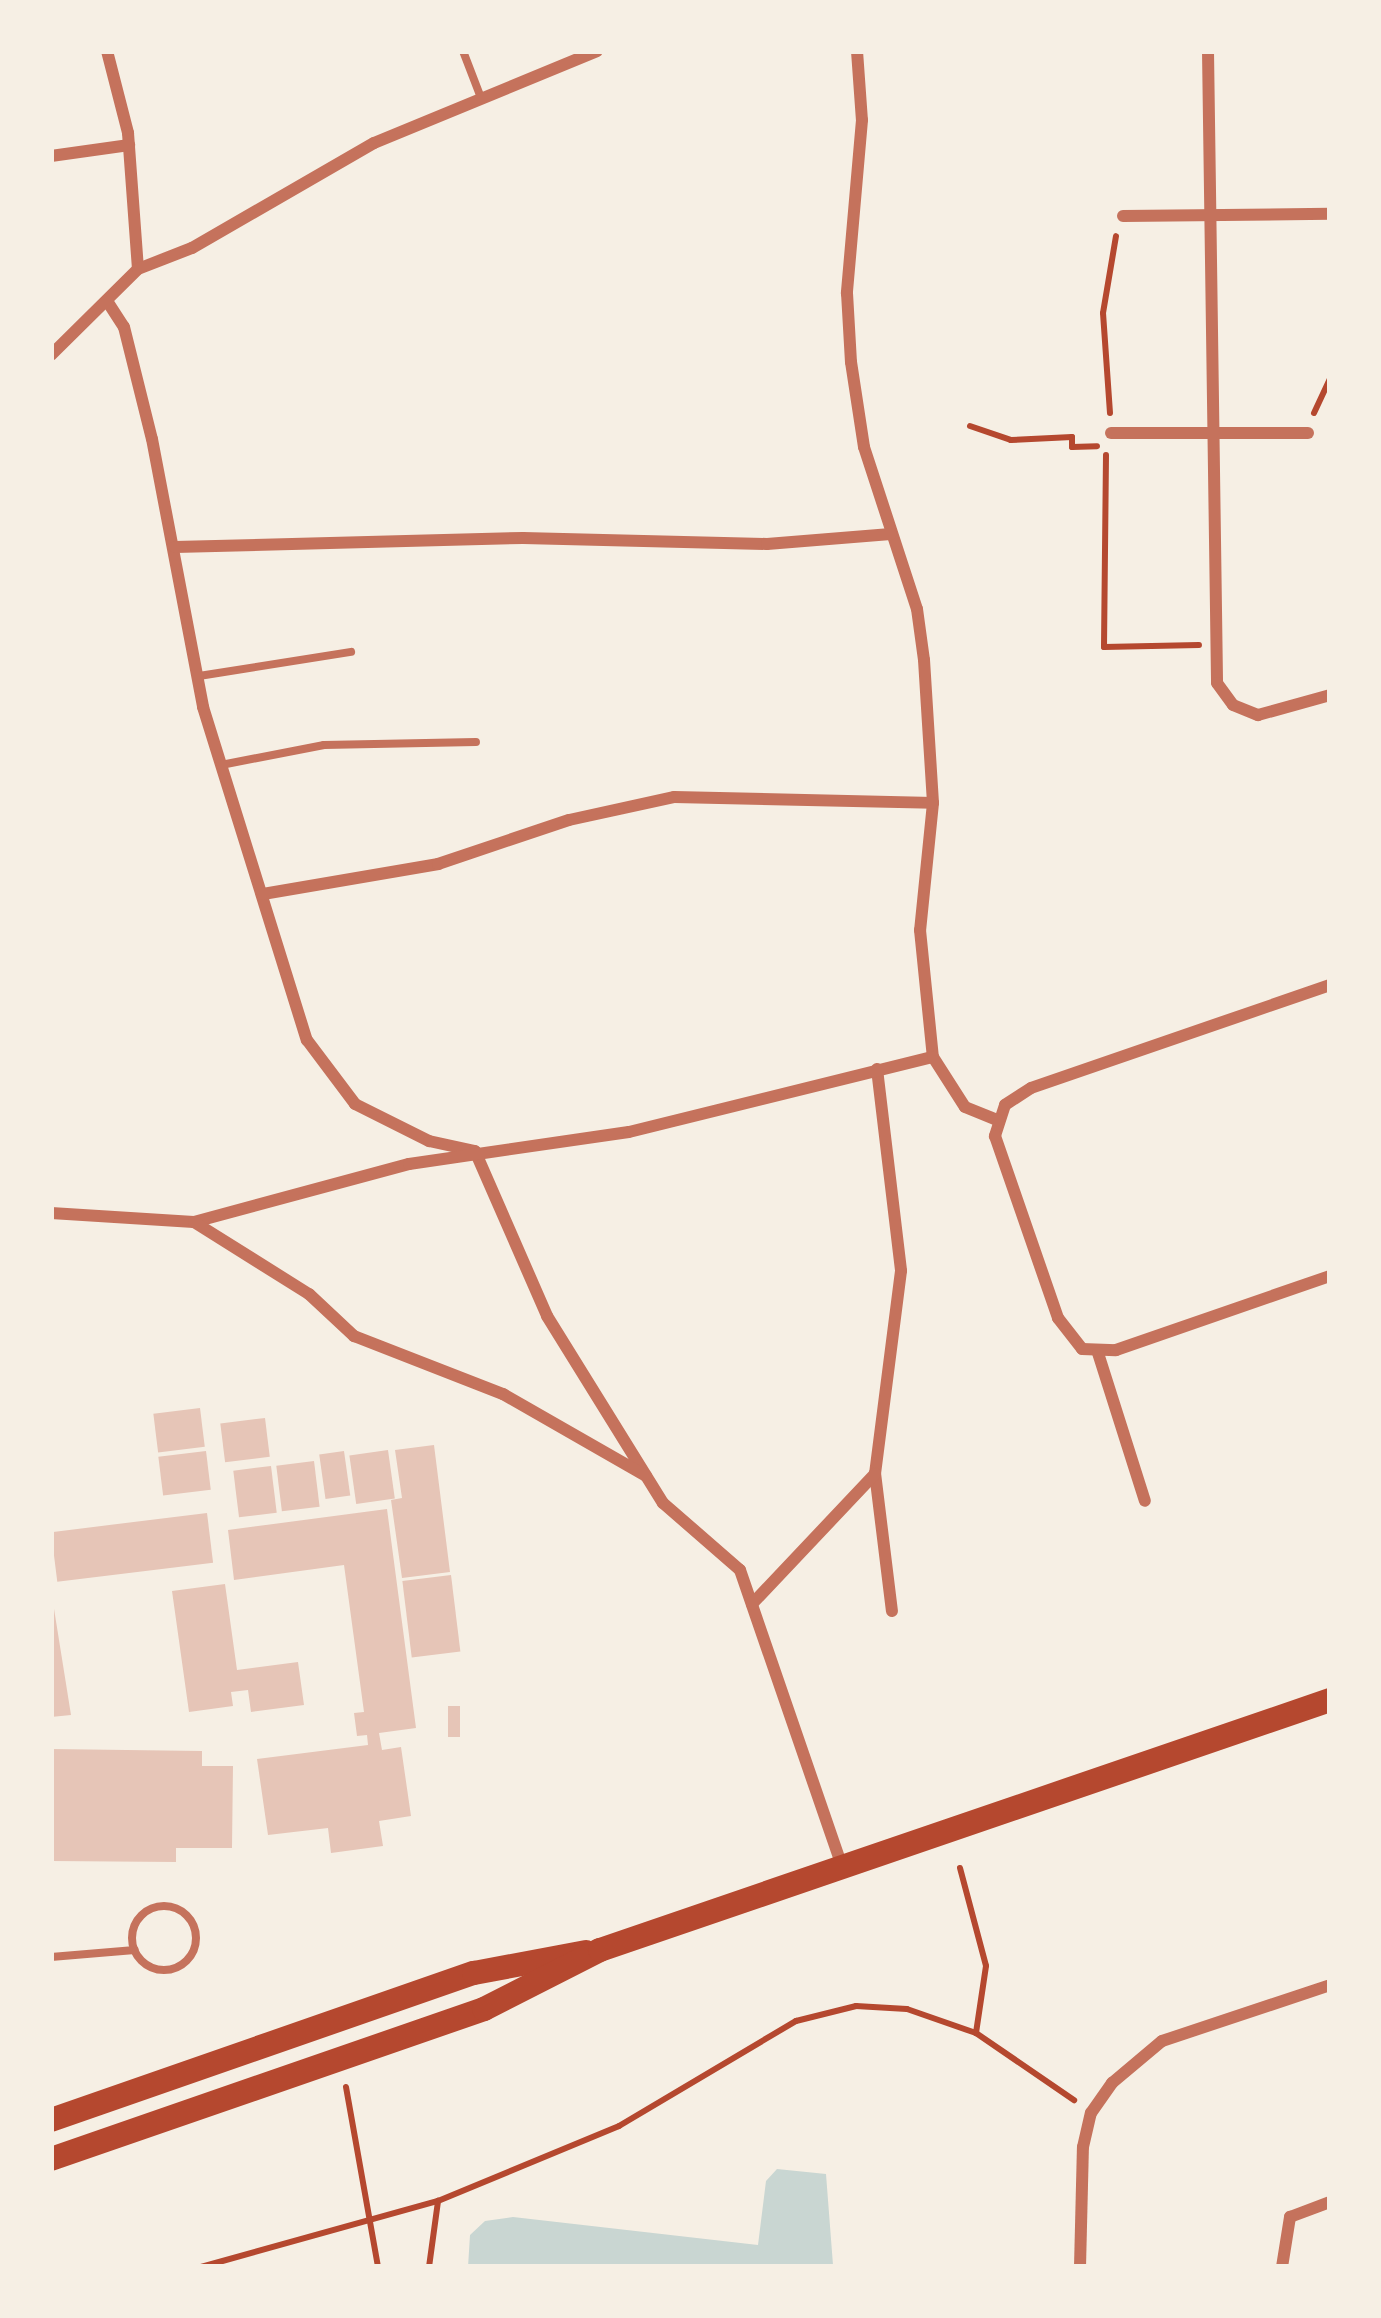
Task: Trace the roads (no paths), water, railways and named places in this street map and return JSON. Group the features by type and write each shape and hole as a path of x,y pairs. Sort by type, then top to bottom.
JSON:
{"main road":[{"path":"51,2159 484,2009 600,1950 1330,1700"},
{"path":"51,2120 474,1973 600,1950"}],"street":[{"path":"107,51 129,145 138,269"},
{"path":"51,355 109,304 138,269 192,248 374,143 597,51"},
{"path":"857,51 862,120 847,293 851,362 864,447 917,609 933,803 920,930 933,1057 965,1107 997,1120"},
{"path":"1208,51 1217,682 1244,712 1272,714 1330,694"},
{"path":"51,156 129,145"},
{"path":"1123,216 1330,214"},
{"path":"109,304 124,327 175,547 197,676 221,765 323,1070 355,1104 393,1126 476,1151 548,1316 663,1503 740,1570 842,1868"},
{"path":"1109,439 1308,433"},
{"path":"175,547 523,538 767,544 892,534"},
{"path":"263,894 438,864 569,820 674,797 933,803"},
{"path":"1330,985 1031,1088 997,1120 995,1136 1058,1318 1082,1349 1098,1353 1330,1276"},
{"path":"51,1213 194,1222 476,1151 629,1132 933,1057"},
{"path":"877,1069 902,1271 875,1473 892,1611"},
{"path":"194,1222 309,1294 354,1336 503,1394 647,1476"},
{"path":"1098,1353 1145,1501"},
{"path":"752,1604 875,1473"},
{"path":"1080,2267 1079,2174 1091,2113 1112,2083 1162,2041 1330,1985"},
{"path":"1282,2267 1290,2217 1330,2202"}],"lane":[{"path":"463,51 482,100"},
{"path":"197,676 351,652"},
{"path":"221,765 324,745 476,742"},
{"path":"51,1957 135,1950 153,1967 177,1966 194,1949 194,1924 176,1908 151,1908 134,1926 135,1950"}]}
